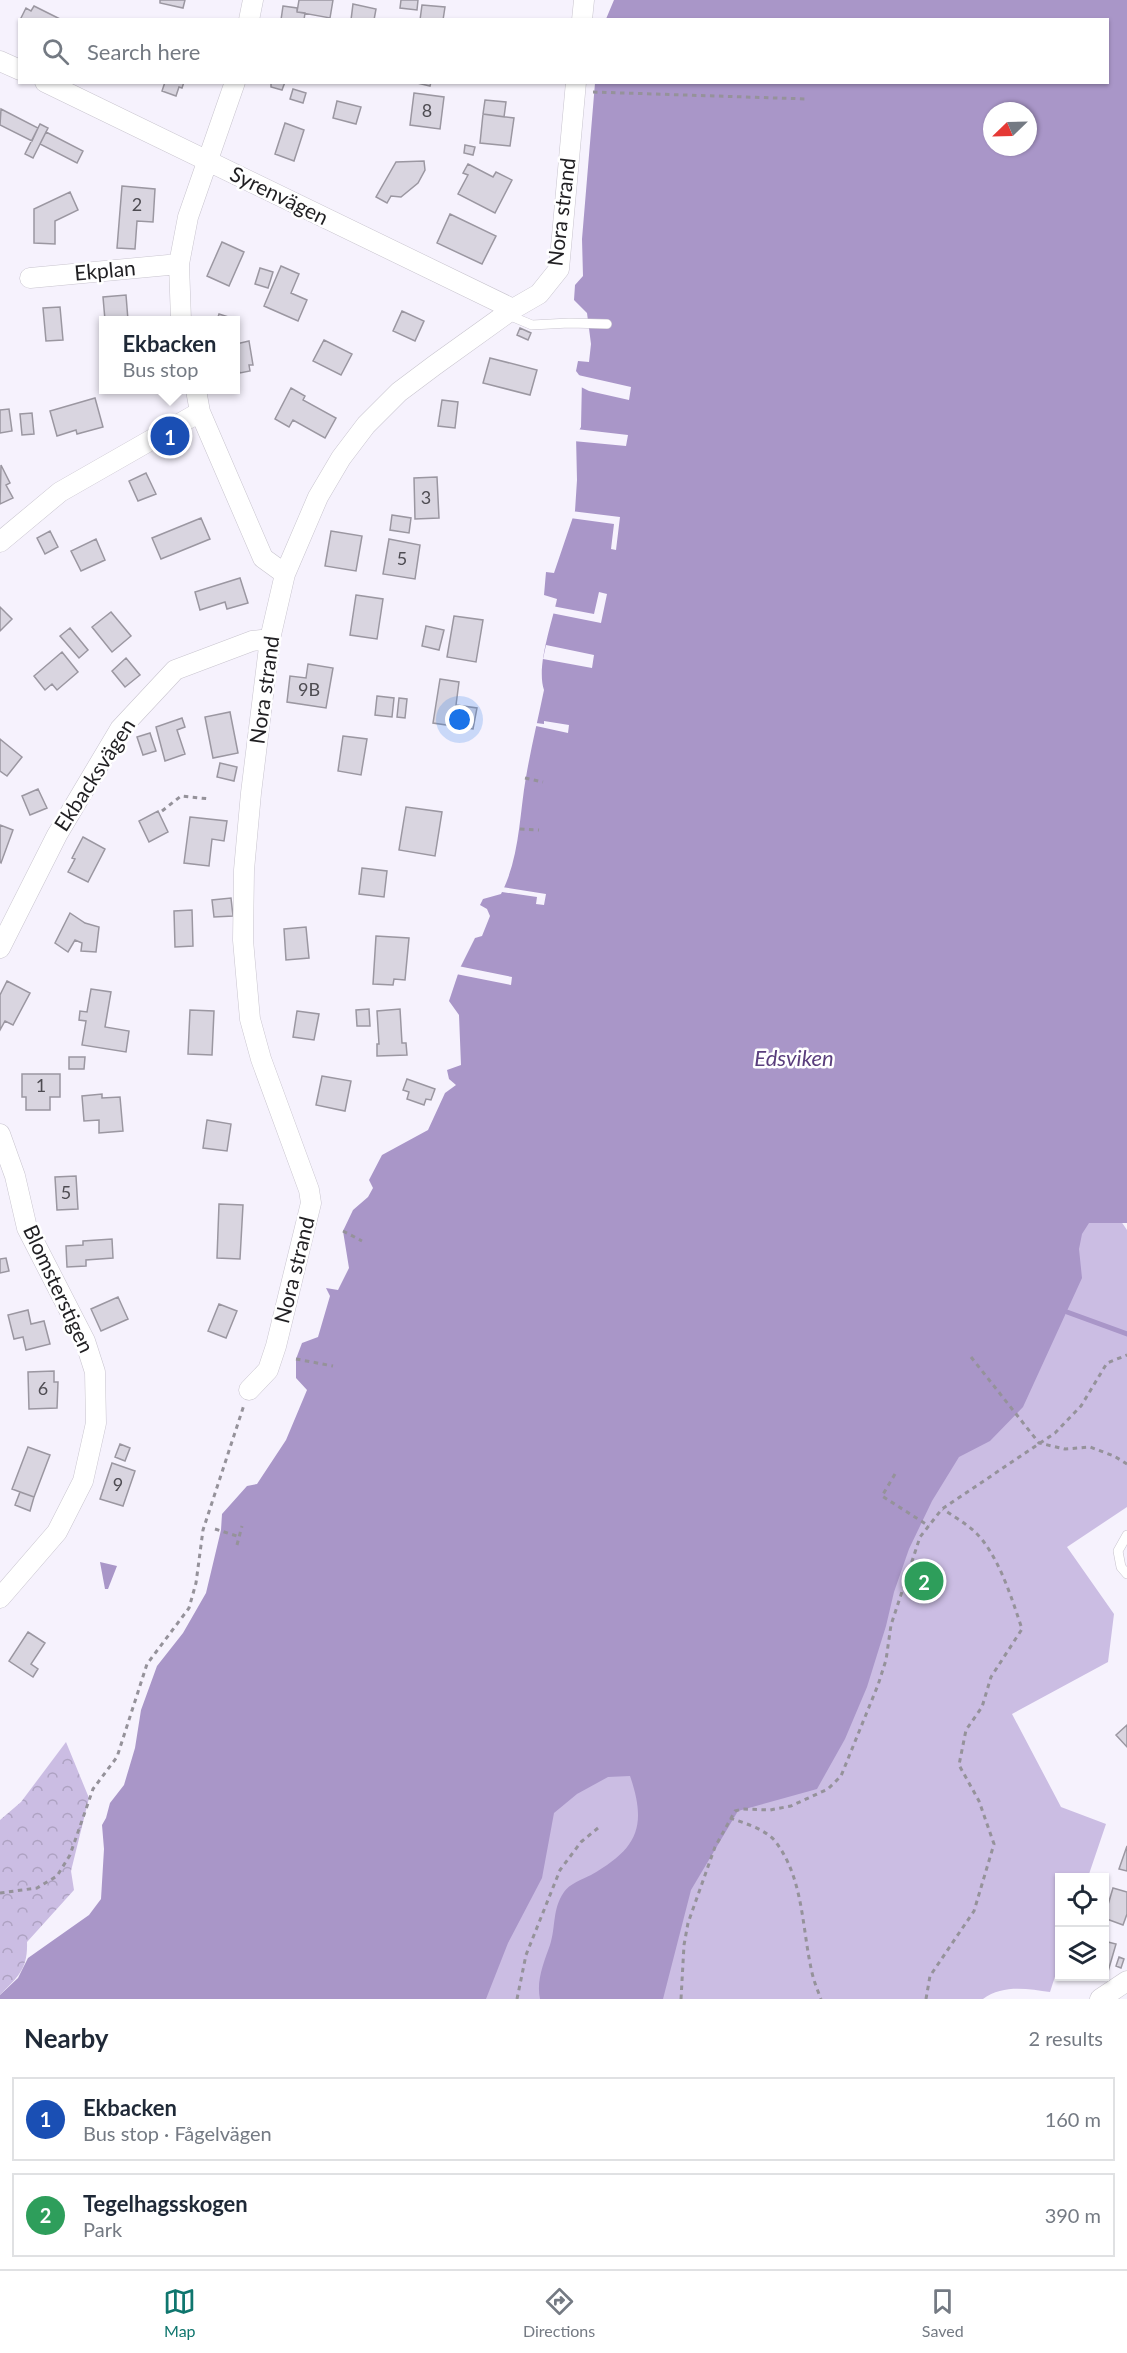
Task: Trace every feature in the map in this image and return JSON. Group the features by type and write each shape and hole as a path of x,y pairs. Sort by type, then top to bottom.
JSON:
{"street":[{"path":"249,18 253,0"},
{"path":"582,18 584,0"},
{"path":"0,61 18,69"},
{"name":"Syrenvägen","path":"49,84 509,311"},
{"path":"182,316 179,264 188,217 234,84"},
{"name":"Nora strand","path":"249,1390 268,1370 276,1346 311,1203 309,1190 261,1059 253,1029 243,940 244,870 250,804 270,639 285,574 318,497 341,458 366,425 399,393 509,311 539,294 559,269 581,87"},
{"name":"Ekplan","path":"30,278 179,264"},
{"path":"197,394 200,412 263,558 285,574"},
{"path":"0,542 60,492 200,412"},
{"name":"Ekbacksvägen","path":"0,948 57,835 120,729 175,670 252,641 270,639"},
{"name":"Blomsterstigen","path":"0,1134 15,1176 27,1228 84,1341 95,1372 96,1422 83,1481 57,1532 0,1598"},
{"path":"1100,1999 1127,1981"}],"lane":[{"path":"509,311 532,325 607,324"},
{"path":"1127,1535 1118,1551 1121,1567 1127,1574"}],"path":[{"path":"581,87 807,99"},
{"path":"525,778 543,782"},
{"path":"162,810 181,796 210,799"},
{"path":"520,829 538,830"},
{"path":"343,1231 362,1241"},
{"path":"681,1999 684,1945 688,1923 715,1847 729,1818 735,1811 742,1809 770,1810 791,1806 828,1789 841,1776 878,1685 886,1659 891,1625 920,1537 942,1509 1055,1433 1081,1406 1107,1363 1127,1355"},
{"path":"971,1357 1039,1443 1065,1449 1090,1448 1114,1456 1127,1464"},
{"path":"296,1359 333,1366"},
{"path":"0,1893 37,1888 57,1876 70,1855 93,1789 117,1757 147,1664 189,1608 196,1583 203,1530 249,1390"},
{"path":"895,1474 882,1496 929,1526"},
{"path":"926,1999 930,1976 974,1911 994,1844 979,1802 959,1765 966,1730 982,1707 991,1677 1022,1629 1010,1592 992,1555 975,1532 942,1509"},
{"path":"237,1545 243,1526"},
{"path":"215,1528 240,1537"},
{"path":"729,1818 751,1826 774,1839 790,1867 804,1915 811,1970 821,1999"},
{"path":"517,1999 526,1955 560,1870 581,1842 598,1828"}],"green space":[{"path":"1038,1100 1127,1230 1127,1507 1067,1547 1114,1614 1108,1662 1012,1714 1061,1807 1106,1824 1089,1873 1055,1873 1055,1976 1050,1992 1007,1989 983,1999 407,1999"},
{"path":"66,1742 89,1798 71,1871 74,1890 27,1942 26,1959 21,1972 0,1995 0,1820 21,1802"}],"water":[{"name":"Edsviken","path":"614,0 1127,0 1127,1223 1089,1223 1082,1234 1079,1249 1082,1278 1023,1407 990,1441 959,1457 932,1501 909,1549 894,1592 867,1687 845,1739 817,1789 738,1811 691,1890 663,1999 540,1999 540,1978 552,1938 560,1898 576,1882 619,1856 634,1835 638,1810 630,1776 608,1777 577,1794 554,1813 542,1878 508,1943 486,1999 0,1999 0,1995 18,1978 28,1958 89,1915 101,1899 104,1849 102,1825 110,1803 124,1785 135,1748 141,1710 157,1666 183,1633 206,1593 221,1530 222,1514 247,1486 257,1484 286,1440 307,1390 296,1378 296,1359 302,1343 318,1337 330,1296 326,1288 338,1290 349,1268 343,1231 353,1210 368,1197 373,1188 369,1180 382,1155 428,1130 445,1093 456,1085 449,1079 447,1070 461,1065 459,1015 449,1001 460,968 475,938 482,936 490,916 487,909 480,905 483,899 501,894 512,866 528,766 544,690 543,657 557,599 544,595 546,572 554,573 575,511 576,436 581,427 582,379 576,371 578,361 589,362 591,344 587,313 574,300 575,285 583,276 582,239 595,84 1109,84 1109,18 606,18"},
{"path":"100,1562 117,1566 108,1589 105,1589"}],"pier":[{"path":"576,376 631,387 629,400 589,391 579,386"},
{"path":"576,429 628,435 626,446 573,441"},
{"path":"571,511 620,517 616,550 611,549 614,524 570,518"},
{"path":"599,592 607,594 601,623 551,613 552,606 594,614"},
{"path":"546,645 594,655 592,668 543,659"},
{"path":"544,721 569,725 568,733 536,726 536,723 544,724"},
{"path":"502,887 546,894 544,905 536,904 537,897 502,892"},
{"path":"458,966 512,977 511,985 456,974"}],"building":[{"path":"160,0 185,0 183,8 160,3"},
{"path":"299,0 333,0 330,18 297,12"},
{"path":"401,0 418,0 417,10 400,8"},
{"path":"353,4 376,9 374,18 351,18"},
{"path":"422,5 445,7 443,18 420,18"},
{"path":"34,6 58,18 21,18 26,8 31,11"},
{"path":"283,6 297,8 297,12 305,13 304,18 281,18"},
{"path":"164,84 183,84 182,88 179,87 176,96 162,91"},
{"path":"271,84 284,84 282,90 271,87"},
{"path":"293,89 306,93 303,103 290,99"},
{"path":"414,93 444,97 440,129 410,125"},
{"path":"485,100 506,102 504,117 483,114"},
{"path":"337,101 361,107 356,124 333,118"},
{"path":"1,109 38,128 32,141 0,125"},
{"path":"483,114 514,118 510,146 480,143"},
{"path":"285,123 304,130 294,161 275,154"},
{"path":"40,124 48,128 33,158 25,154"},
{"path":"46,132 83,151 77,163 40,144"},
{"path":"465,145 475,147 473,155 464,153"},
{"path":"424,161 425,170 418,183 401,197 391,196 387,203 376,197 396,162"},
{"path":"468,164 493,177 496,172 512,180 495,213 458,194 468,175 463,173"},
{"path":"122,186 155,189 153,222 137,221 135,249 117,248"},
{"path":"70,192 78,210 55,221 55,244 34,243 34,209"},
{"path":"450,214 496,236 482,264 437,243"},
{"path":"222,242 244,252 229,286 207,276"},
{"path":"281,266 299,274 291,293 307,300 298,321 264,306"},
{"path":"260,268 273,272 268,288 255,284"},
{"path":"126,295 128,316 105,316 103,297"},
{"path":"60,307 63,340 46,341 43,308"},
{"path":"402,311 424,321 415,341 393,331"},
{"path":"520,328 531,333 528,340 517,335"},
{"path":"324,340 352,354 341,375 313,361"},
{"path":"249,341 253,365 249,365 250,371 240,373 240,343"},
{"path":"490,358 537,370 530,395 483,383"},
{"path":"291,388 305,396 303,400 336,418 325,438 293,420 289,427 275,419"},
{"path":"95,398 103,427 77,434 76,430 57,436 50,411"},
{"path":"442,400 458,402 455,428 438,426"},
{"path":"9,409 12,431 0,433 0,410"},
{"path":"32,413 34,434 22,435 20,414"},
{"path":"1,465 10,483 6,485 13,498 0,504"},
{"path":"146,473 156,494 138,501 129,481"},
{"path":"437,477 439,518 415,519 414,478"},
{"path":"392,515 411,518 409,533 390,530"},
{"path":"201,518 210,539 161,559 152,538"},
{"path":"50,531 58,547 45,554 37,538"},
{"path":"331,531 362,536 356,571 325,566"},
{"path":"96,539 105,560 81,571 71,551"},
{"path":"389,539 420,545 415,579 383,574"},
{"path":"240,578 248,603 227,609 225,602 200,610 195,592"},
{"path":"356,595 383,599 377,639 350,635"},
{"path":"0,607 12,619 0,631"},
{"path":"111,612 131,636 112,652 92,627"},
{"path":"454,616 483,620 476,662 447,657"},
{"path":"426,626 444,630 439,650 422,646"},
{"path":"70,628 88,650 79,658 60,636"},
{"path":"62,652 78,672 57,690 52,684 45,690 34,676"},
{"path":"126,658 140,675 125,687 112,671"},
{"path":"308,664 333,668 326,708 287,702 290,676 306,678"},
{"path":"440,679 459,682 456,705 477,708 473,729 433,723"},
{"path":"377,696 394,698 392,717 375,715"},
{"path":"399,698 407,699 405,718 397,717"},
{"path":"230,712 238,753 213,758 205,717"},
{"path":"182,718 185,727 177,730 185,754 165,761 156,727"},
{"path":"150,733 156,751 143,755 137,737"},
{"path":"343,736 367,739 361,775 338,771"},
{"path":"0,739 22,757 7,776 0,771"},
{"path":"220,763 237,767 234,781 217,777"},
{"path":"38,789 47,808 30,815 22,796"},
{"path":"406,807 442,812 435,856 399,850"},
{"path":"158,811 168,832 149,842 139,821"},
{"path":"190,817 227,821 224,841 212,839 209,866 184,863"},
{"path":"0,825 13,830 1,863 0,862"},
{"path":"83,837 105,849 88,882 68,872 75,859 72,858"},
{"path":"362,868 387,871 384,897 359,894"},
{"path":"231,898 233,916 214,917 212,900"},
{"path":"192,910 193,946 175,947 174,911"},
{"path":"70,913 85,923 99,927 96,952 81,951 82,943 75,940 68,952 55,943"},
{"path":"306,927 309,958 286,960 284,929"},
{"path":"376,936 409,938 405,980 394,979 393,985 373,984"},
{"path":"7,981 30,993 13,1025 5,1021 0,1030 0,995"},
{"path":"91,989 111,992 105,1027 129,1031 126,1052 82,1045 86,1021 79,1020 80,1011 87,1012"},
{"path":"369,1009 370,1026 357,1026 356,1010"},
{"path":"400,1009 402,1043 406,1043 407,1055 377,1056 377,1044 379,1044 377,1011"},
{"path":"190,1010 214,1011 212,1055 188,1054"},
{"path":"297,1011 319,1014 314,1040 293,1037"},
{"path":"69,1057 85,1057 84,1069 69,1069"},
{"path":"22,1074 60,1074 60,1097 50,1097 50,1110 26,1110 26,1097 22,1097"},
{"path":"322,1076 351,1081 345,1111 316,1105"},
{"path":"407,1079 435,1089 431,1100 426,1099 424,1105 407,1099 409,1092 403,1090"},
{"path":"102,1094 102,1098 120,1097 123,1131 99,1133 99,1120 84,1121 82,1096"},
{"path":"207,1120 231,1124 227,1151 203,1148"},
{"path":"76,1176 78,1209 57,1210 55,1177"},
{"path":"219,1204 243,1205 240,1259 217,1258"},
{"path":"112,1239 113,1258 86,1260 86,1266 67,1267 66,1246 83,1245 83,1241"},
{"path":"6,1258 9,1271 0,1273 0,1259"},
{"path":"118,1297 128,1319 101,1331 91,1309"},
{"path":"219,1304 237,1311 226,1338 208,1331"},
{"path":"28,1310 31,1324 44,1321 50,1344 26,1350 23,1337 14,1339 8,1315"},
{"path":"54,1371 54,1382 58,1382 57,1408 29,1409 28,1372"},
{"path":"120,1444 130,1448 125,1461 115,1457"},
{"path":"28,1447 50,1455 34,1497 12,1489"},
{"path":"112,1463 135,1471 123,1506 100,1499"},
{"path":"20,1492 34,1497 30,1511 15,1505"},
{"path":"28,1632 45,1643 31,1664 38,1669 33,1677 9,1661"},
{"path":"1127,1725 1127,1747 1116,1735"},
{"path":"1127,1846 1127,1871 1119,1869"},
{"path":"1113,1888 1127,1892 1127,1914 1123,1925 1109,1920 1109,1901"},
{"path":"1109,1942 1116,1944 1109,1968"},
{"path":"1119,1957 1124,1959 1121,1968 1116,1966"}],"waterway":[{"path":"1067,1312 1127,1334"}],"place":[{"name":"Ekbacken","path":"170,436"},
{"name":"Tegelhagsskogen","path":"924,1581"}]}
